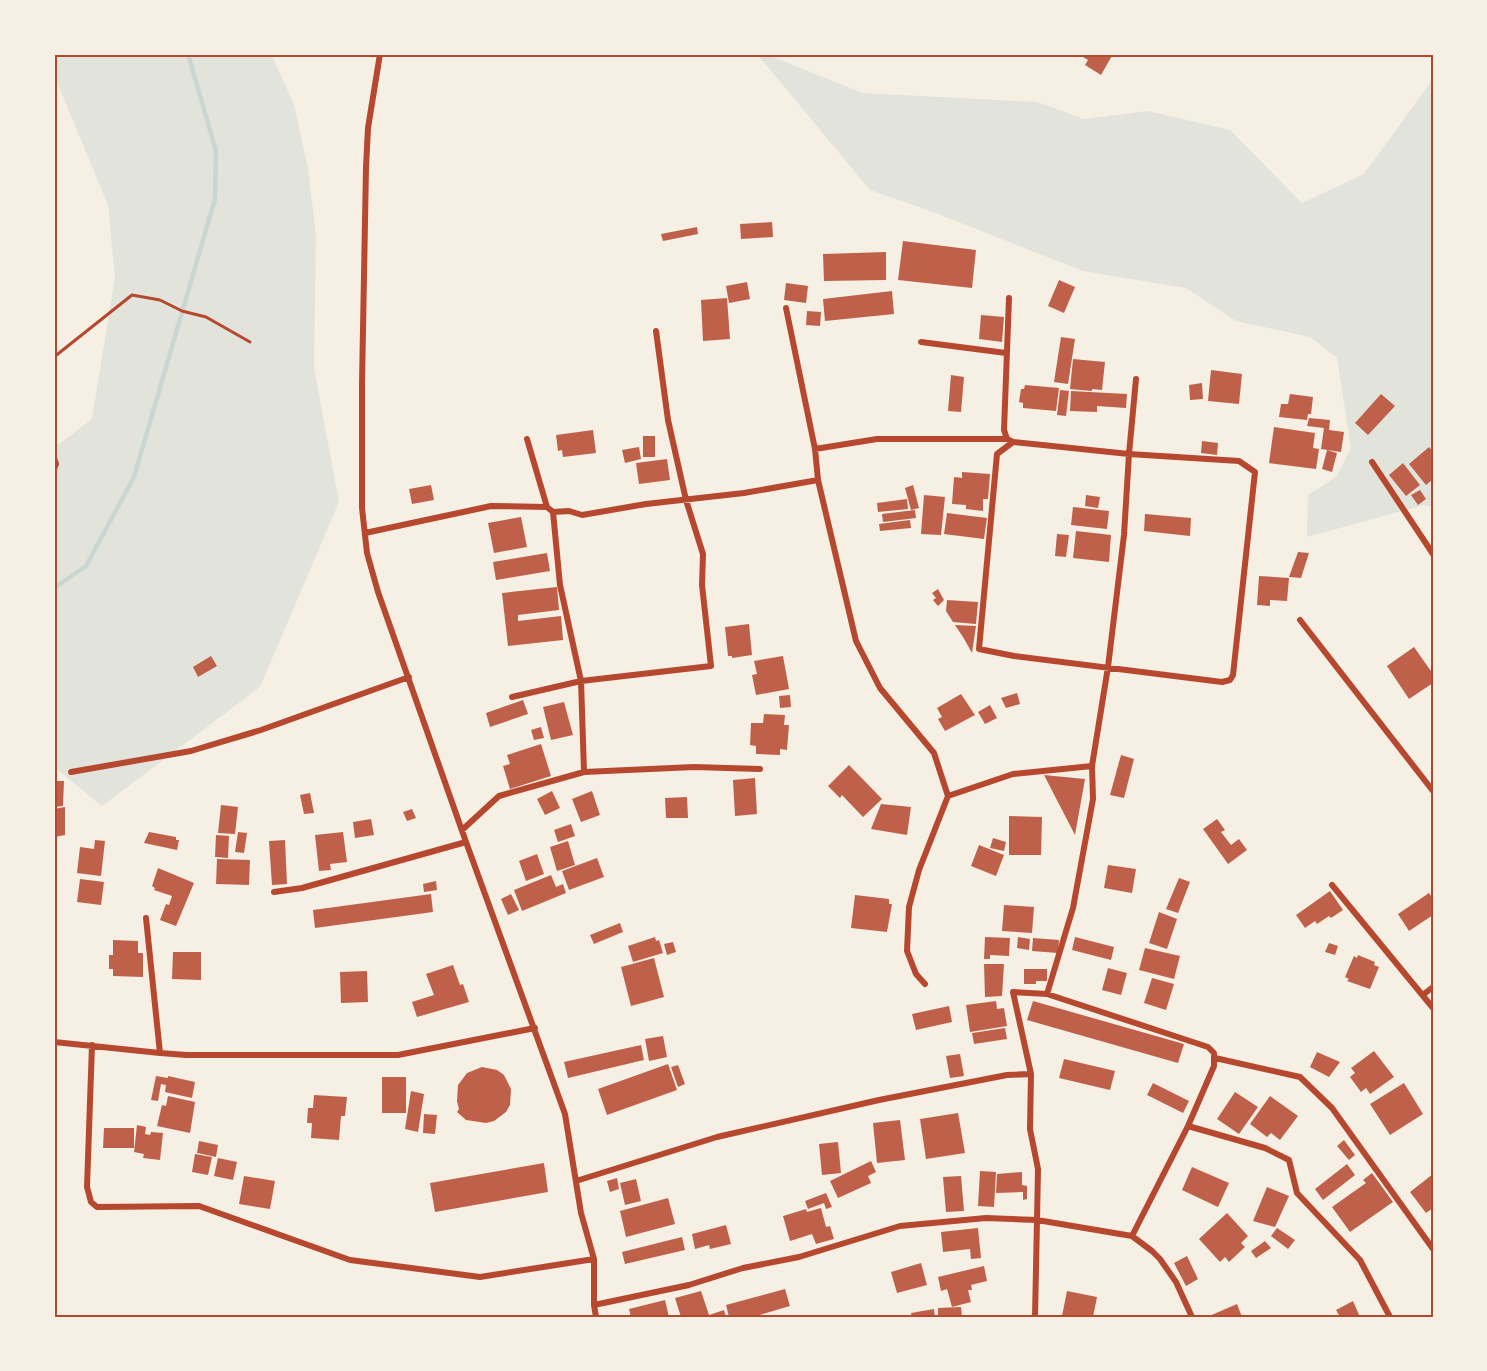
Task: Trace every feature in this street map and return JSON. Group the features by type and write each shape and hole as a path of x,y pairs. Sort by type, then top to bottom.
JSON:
{"street":[{"path":"380,54 368,128 366,167 362,508 367,553 378,592 466,842 565,1114 582,1213 594,1259 596,1317"},
{"path":"1009,298 1004,430 1010,441"},
{"path":"786,308 815,449 818,480 856,641 880,688 934,753 948,796 919,870 909,907 907,951 916,974 925,984"},
{"path":"512,697 581,681 711,666 702,585 703,554 686,500 668,420 656,331"},
{"path":"921,342 1006,353"},
{"path":"1047,994 1073,908 1093,799 1092,766 1108,667 1124,535 1136,380"},
{"path":"527,439 547,507 553,512 569,511 582,515 646,504 744,493 818,480"},
{"path":"815,449 877,439 1010,441 1129,454 1239,461 1255,472 1233,675 1230,680 1222,682 1014,656 979,649 997,454 1010,441"},
{"path":"54,458 56,464 54,469"},
{"path":"1372,462 1433,554"},
{"path":"365,533 491,506 547,507"},
{"path":"553,512 560,585 581,681 584,772"},
{"path":"1300,620 1433,791"},
{"path":"71,772 191,751 261,730 409,677"},
{"path":"948,796 1012,774 1092,766"},
{"path":"462,830 499,796 584,772 694,767 760,769"},
{"path":"274,892 302,888 466,842"},
{"path":"1332,885 1424,994 1433,1008"},
{"path":"146,918 160,1053"},
{"path":"1424,994 1433,987"},
{"path":"1035,1317 1038,1169 1030,1128 1031,1074 1013,992 1047,994 1208,1047 1214,1053 1214,1066 1188,1126 1132,1236"},
{"path":"54,1042 186,1055 398,1055 535,1028"},
{"path":"92,1045 87,1187 92,1202 97,1207 199,1206 350,1260 480,1277 594,1259"},
{"path":"1215,1058 1300,1077 1332,1108 1433,1249"},
{"path":"576,1181 717,1137 879,1100 1006,1075 1031,1074"},
{"path":"1188,1126 1265,1148 1289,1160 1298,1193 1360,1260 1390,1317"},
{"path":"594,1305 689,1285 743,1268 799,1257 900,1226 986,1218 1037,1220 1132,1236 1160,1259 1176,1282 1192,1317"}],"path":[{"path":"54,357 132,295 160,300 182,311 206,317 250,342"}],"shaded area":[{"path":"54,54 271,54 294,104 308,169 316,234 314,368 339,502 260,687 102,806 54,767 54,448 92,419 115,277 108,205 54,75"},
{"path":"757,54 765,54 863,93 1037,102 1084,119 1148,111 1230,130 1302,203 1364,174 1433,79 1433,507 1424,505 1307,537 1308,495 1336,477 1351,448 1337,358 1310,337 1236,321 1186,288 1083,271 933,212 870,190"}],"building":[{"path":"1085,54 1113,54 1101,75 1085,65 1088,60 1083,57"},
{"path":"772,222 773,237 741,239 740,224"},
{"path":"697,227 698,234 663,241 661,234"},
{"path":"903,241 976,250 972,288 898,280"},
{"path":"886,252 886,280 824,281 823,254"},
{"path":"1059,280 1075,287 1064,313 1048,306"},
{"path":"747,282 750,299 729,303 726,286"},
{"path":"786,283 808,286 806,303 784,300"},
{"path":"892,291 894,314 825,321 823,299"},
{"path":"727,298 730,339 703,341 701,300"},
{"path":"807,311 821,312 820,326 806,325"},
{"path":"981,315 1004,317 1002,342 979,339"},
{"path":"1061,337 1075,339 1068,384 1054,382"},
{"path":"1073,359 1105,362 1102,390 1070,389"},
{"path":"1211,370 1242,374 1239,404 1208,401"},
{"path":"951,375 964,377 961,412 948,411"},
{"path":"1202,383 1203,399 1190,400 1189,385"},
{"path":"1025,385 1059,388 1056,411 1023,408 1023,403 1019,402 1021,389 1024,389"},
{"path":"1060,390 1069,391 1066,416 1057,415"},
{"path":"1071,391 1127,394 1126,408 1097,406 1097,412 1070,411"},
{"path":"1290,394 1313,397 1311,414 1308,414 1307,420 1279,417 1281,404 1288,404"},
{"path":"1381,394 1395,406 1368,435 1355,423"},
{"path":"1309,418 1330,420 1329,430 1344,432 1341,452 1321,449 1324,428 1307,426"},
{"path":"1274,427 1315,433 1313,448 1319,449 1316,469 1269,463"},
{"path":"593,430 596,453 563,457 562,450 558,451 556,435"},
{"path":"643,436 655,436 655,457 643,457"},
{"path":"1202,441 1218,443 1217,455 1201,453"},
{"path":"639,447 641,459 625,463 622,450"},
{"path":"1429,447 1433,452 1433,479 1426,485 1409,464"},
{"path":"1327,450 1337,453 1332,472 1322,469"},
{"path":"667,459 670,480 639,484 636,463"},
{"path":"1403,463 1420,485 1406,496 1389,475"},
{"path":"962,472 990,474 988,499 983,499 983,511 966,509 966,505 952,504 954,477 962,478"},
{"path":"431,485 434,500 412,504 409,489"},
{"path":"913,485 919,508 911,510 905,488"},
{"path":"1420,490 1426,499 1418,505 1411,495"},
{"path":"924,495 945,497 941,535 921,534"},
{"path":"1086,495 1100,497 1098,508 1085,506"},
{"path":"907,499 908,509 878,512 877,503"},
{"path":"1073,507 1109,511 1107,529 1071,525"},
{"path":"915,510 916,518 883,522 882,514"},
{"path":"947,513 987,518 984,539 944,534"},
{"path":"1145,514 1191,518 1190,536 1144,531"},
{"path":"521,517 527,547 494,553 488,523"},
{"path":"910,520 911,528 880,531 879,524"},
{"path":"1076,531 1111,535 1109,562 1073,558"},
{"path":"1057,534 1069,535 1066,557 1055,556"},
{"path":"1298,552 1309,553 1301,578 1289,577"},
{"path":"547,553 550,571 496,580 493,562"},
{"path":"1259,576 1289,578 1287,601 1270,600 1270,606 1257,605"},
{"path":"557,587 559,610 518,615 518,621 561,616 563,640 508,646 502,593"},
{"path":"938,589 944,600 938,606 933,600 936,598 932,593"},
{"path":"947,600 978,602 976,624 953,622 946,611"},
{"path":"749,624 752,655 732,658 728,656 725,627"},
{"path":"955,625 976,626 972,653 963,637"},
{"path":"1414,647 1433,674 1433,683 1409,699 1387,666"},
{"path":"211,656 217,666 198,677 193,667"},
{"path":"783,656 789,689 756,695 752,675 757,674 754,661"},
{"path":"1017,693 1020,704 1006,708 1001,698"},
{"path":"961,694 975,715 945,731 938,719 942,717 937,708"},
{"path":"790,695 791,707 780,708 779,696"},
{"path":"523,700 528,714 490,727 486,713"},
{"path":"564,702 573,735 551,740 543,707"},
{"path":"990,705 997,718 985,724 978,712"},
{"path":"764,714 785,715 784,725 789,725 787,750 780,749 780,755 756,754 756,746 750,745 751,723 763,723"},
{"path":"541,727 544,738 534,740 531,730"},
{"path":"541,744 551,776 510,789 503,766 510,764 507,755"},
{"path":"1121,755 1134,759 1124,798 1110,795"},
{"path":"849,765 882,799 863,817 842,795 840,798 828,786"},
{"path":"1044,775 1085,779 1075,835"},
{"path":"755,778 757,814 735,816 733,780"},
{"path":"54,781 64,781 63,806 54,807"},
{"path":"552,791 560,808 545,815 537,799"},
{"path":"592,791 600,815 581,822 572,799"},
{"path":"310,793 314,813 304,814 300,795"},
{"path":"687,797 688,818 666,818 665,798"},
{"path":"881,804 911,807 907,835 871,829"},
{"path":"221,805 238,807 235,834 218,833"},
{"path":"65,807 65,835 54,837 54,809"},
{"path":"412,809 416,818 407,821 403,812"},
{"path":"1009,816 1042,817 1041,855 1009,855"},
{"path":"371,819 374,835 355,838 353,822"},
{"path":"1217,819 1225,830 1221,832 1231,845 1239,839 1247,850 1228,864 1203,829"},
{"path":"571,824 575,836 558,842 554,830"},
{"path":"149,832 176,837 176,840 179,840 177,850 144,843"},
{"path":"238,832 247,833 244,853 235,852"},
{"path":"343,832 347,862 330,864 331,870 319,871 315,835"},
{"path":"216,835 229,836 228,858 215,857"},
{"path":"993,838 1006,842 1004,851 990,848"},
{"path":"95,840 105,841 101,876 77,873 80,847 94,849"},
{"path":"285,840 287,884 272,885 269,841"},
{"path":"568,841 575,865 557,871 550,847"},
{"path":"979,845 1004,855 996,876 971,866"},
{"path":"537,854 544,874 526,881 519,861"},
{"path":"597,858 604,877 569,890 562,871"},
{"path":"217,859 250,860 249,885 216,884"},
{"path":"1108,865 1136,869 1132,893 1104,888"},
{"path":"158,868 194,883 176,926 160,920 172,896 154,890 152,886"},
{"path":"551,875 556,887 563,884 566,893 522,911 514,890"},
{"path":"1179,878 1190,882 1178,913 1166,909"},
{"path":"80,879 104,882 101,905 77,902"},
{"path":"436,881 437,890 424,892 423,884"},
{"path":"1330,891 1343,910 1331,918 1329,916 1317,924 1315,921 1305,928 1296,915"},
{"path":"1429,893 1433,899 1433,915 1409,931 1398,914"},
{"path":"431,894 433,912 315,928 313,910"},
{"path":"511,894 519,910 508,915 501,899"},
{"path":"855,895 889,899 889,904 892,904 887,932 851,928"},
{"path":"1004,905 1034,907 1032,933 1002,931"},
{"path":"1159,912 1177,919 1167,949 1149,943"},
{"path":"620,923 623,932 594,944 590,935"},
{"path":"655,937 656,941 659,940 663,953 633,962 628,946"},
{"path":"985,937 1010,938 1009,956 990,955 990,959 984,959"},
{"path":"1018,937 1030,939 1029,950 1017,948"},
{"path":"1075,937 1114,947 1111,960 1072,950"},
{"path":"1033,938 1059,940 1058,953 1032,951"},
{"path":"113,940 138,941 138,953 143,953 143,977 113,976 113,969 109,969 109,955 113,955"},
{"path":"673,942 676,952 667,955 664,944"},
{"path":"1329,943 1338,946 1335,955 1325,952"},
{"path":"1145,948 1180,956 1174,979 1139,970"},
{"path":"173,952 201,952 201,980 172,979"},
{"path":"1358,955 1375,962 1374,965 1379,967 1370,989 1347,981 1349,979 1345,977 1354,956 1357,958"},
{"path":"654,958 664,997 631,1006 621,967"},
{"path":"984,964 1004,964 1002,996 985,997"},
{"path":"453,965 469,1002 417,1017 412,1002 434,995 426,974"},
{"path":"1108,968 1127,973 1121,995 1102,990"},
{"path":"1024,969 1047,969 1047,981 1024,984"},
{"path":"367,971 368,1002 341,1003 340,972"},
{"path":"1152,978 1174,984 1166,1010 1144,1003"},
{"path":"996,1001 997,1009 1004,1008 1007,1026 970,1032 966,1005"},
{"path":"1033,1001 1184,1044 1178,1063 1027,1020"},
{"path":"949,1006 952,1022 916,1030 912,1014"},
{"path":"1005,1028 1007,1039 974,1044 972,1033"},
{"path":"663,1036 667,1057 649,1061 645,1039"},
{"path":"641,1045 644,1060 568,1078 564,1062"},
{"path":"1374,1051 1394,1077 1370,1094 1366,1088 1361,1092 1350,1077 1355,1073 1351,1068"},
{"path":"1317,1052 1340,1062 1329,1077 1310,1067"},
{"path":"960,1054 964,1076 950,1078 946,1056"},
{"path":"1064,1059 1115,1071 1110,1090 1059,1078"},
{"path":"668,1064 677,1090 607,1115 598,1089"},
{"path":"678,1065 685,1084 678,1087 671,1067"},
{"path":"482,1067 497,1070 504,1075 511,1089 510,1105 506,1112 494,1121 486,1123 466,1120 457,1112 459,1109 458,1085 467,1073"},
{"path":"156,1076 168,1078 168,1076 195,1082 192,1098 165,1092 166,1085 161,1084 158,1101 151,1100"},
{"path":"382,1077 406,1077 406,1113 382,1113"},
{"path":"1153,1083 1189,1101 1183,1113 1147,1095"},
{"path":"1404,1083 1423,1114 1390,1135 1370,1104"},
{"path":"411,1091 424,1094 418,1132 405,1129"},
{"path":"1235,1092 1258,1107 1239,1134 1217,1119"},
{"path":"314,1095 347,1097 345,1116 341,1116 339,1140 311,1138 312,1123 307,1123 308,1108 313,1108"},
{"path":"168,1096 195,1102 190,1133 157,1126 162,1105 166,1106"},
{"path":"1270,1096 1298,1116 1280,1140 1271,1133 1267,1137 1250,1124"},
{"path":"958,1113 965,1153 926,1159 920,1119"},
{"path":"424,1114 437,1115 435,1134 423,1133"},
{"path":"900,1120 905,1160 877,1163 873,1123"},
{"path":"137,1125 146,1127 145,1134 163,1133 160,1160 143,1158 144,1154 134,1152"},
{"path":"104,1128 134,1128 134,1148 103,1148"},
{"path":"1344,1140 1355,1155 1349,1160 1337,1146"},
{"path":"199,1141 218,1145 216,1157 197,1153"},
{"path":"838,1142 841,1173 822,1175 819,1144"},
{"path":"195,1154 212,1157 208,1175 192,1172"},
{"path":"218,1158 237,1162 233,1180 214,1176"},
{"path":"871,1161 876,1172 868,1176 871,1183 838,1198 830,1181"},
{"path":"544,1163 548,1192 435,1212 430,1183"},
{"path":"1347,1164 1355,1175 1323,1200 1315,1189"},
{"path":"1192,1167 1229,1183 1218,1207 1182,1190"},
{"path":"980,1171 996,1172 994,1207 978,1206"},
{"path":"1022,1172 1022,1185 1027,1186 1027,1199 1023,1200 1023,1192 996,1193 997,1174"},
{"path":"1372,1173 1393,1202 1350,1232 1332,1207 1366,1183 1363,1180"},
{"path":"1433,1174 1433,1208 1426,1213 1410,1192"},
{"path":"244,1176 275,1181 270,1209 239,1204"},
{"path":"961,1176 964,1211 946,1212 943,1177"},
{"path":"617,1178 619,1189 610,1192 607,1181"},
{"path":"636,1179 641,1201 625,1205 620,1183"},
{"path":"1267,1187 1289,1196 1275,1227 1253,1221"},
{"path":"826,1193 832,1207 826,1209 824,1203 808,1209 805,1201"},
{"path":"668,1198 675,1224 626,1237 620,1211"},
{"path":"821,1208 826,1227 830,1226 834,1239 816,1244 812,1234 790,1241 783,1216 806,1209 807,1212"},
{"path":"1227,1213 1248,1236 1241,1243 1245,1247 1229,1262 1225,1257 1220,1262 1199,1239"},
{"path":"726,1225 731,1244 710,1249 709,1245 695,1249 692,1234"},
{"path":"978,1228 981,1258 971,1259 970,1249 943,1252 941,1232"},
{"path":"1277,1228 1295,1240 1288,1249 1271,1236"},
{"path":"682,1237 685,1250 625,1264 622,1252"},
{"path":"1265,1241 1271,1248 1256,1258 1251,1251"},
{"path":"1187,1256 1198,1279 1186,1286 1174,1263"},
{"path":"921,1263 927,1285 897,1293 891,1272"},
{"path":"984,1266 987,1281 971,1285 972,1290 968,1290 971,1302 952,1307 947,1289 941,1291 938,1277"},
{"path":"785,1289 790,1306 753,1317 729,1317 726,1305"},
{"path":"701,1291 709,1315 724,1310 726,1317 681,1317 675,1298"},
{"path":"1067,1291 1097,1297 1093,1317 1062,1316"},
{"path":"665,1300 669,1317 631,1317 629,1309"},
{"path":"1353,1301 1360,1317 1340,1317 1336,1310"},
{"path":"1237,1304 1242,1317 1207,1317"},
{"path":"961,1307 962,1317 938,1317 938,1308"},
{"path":"934,1309 935,1317 912,1317 911,1313"}],"waterway":[{"path":"54,588 86,566 134,477 215,199 216,151 188,54"}]}
